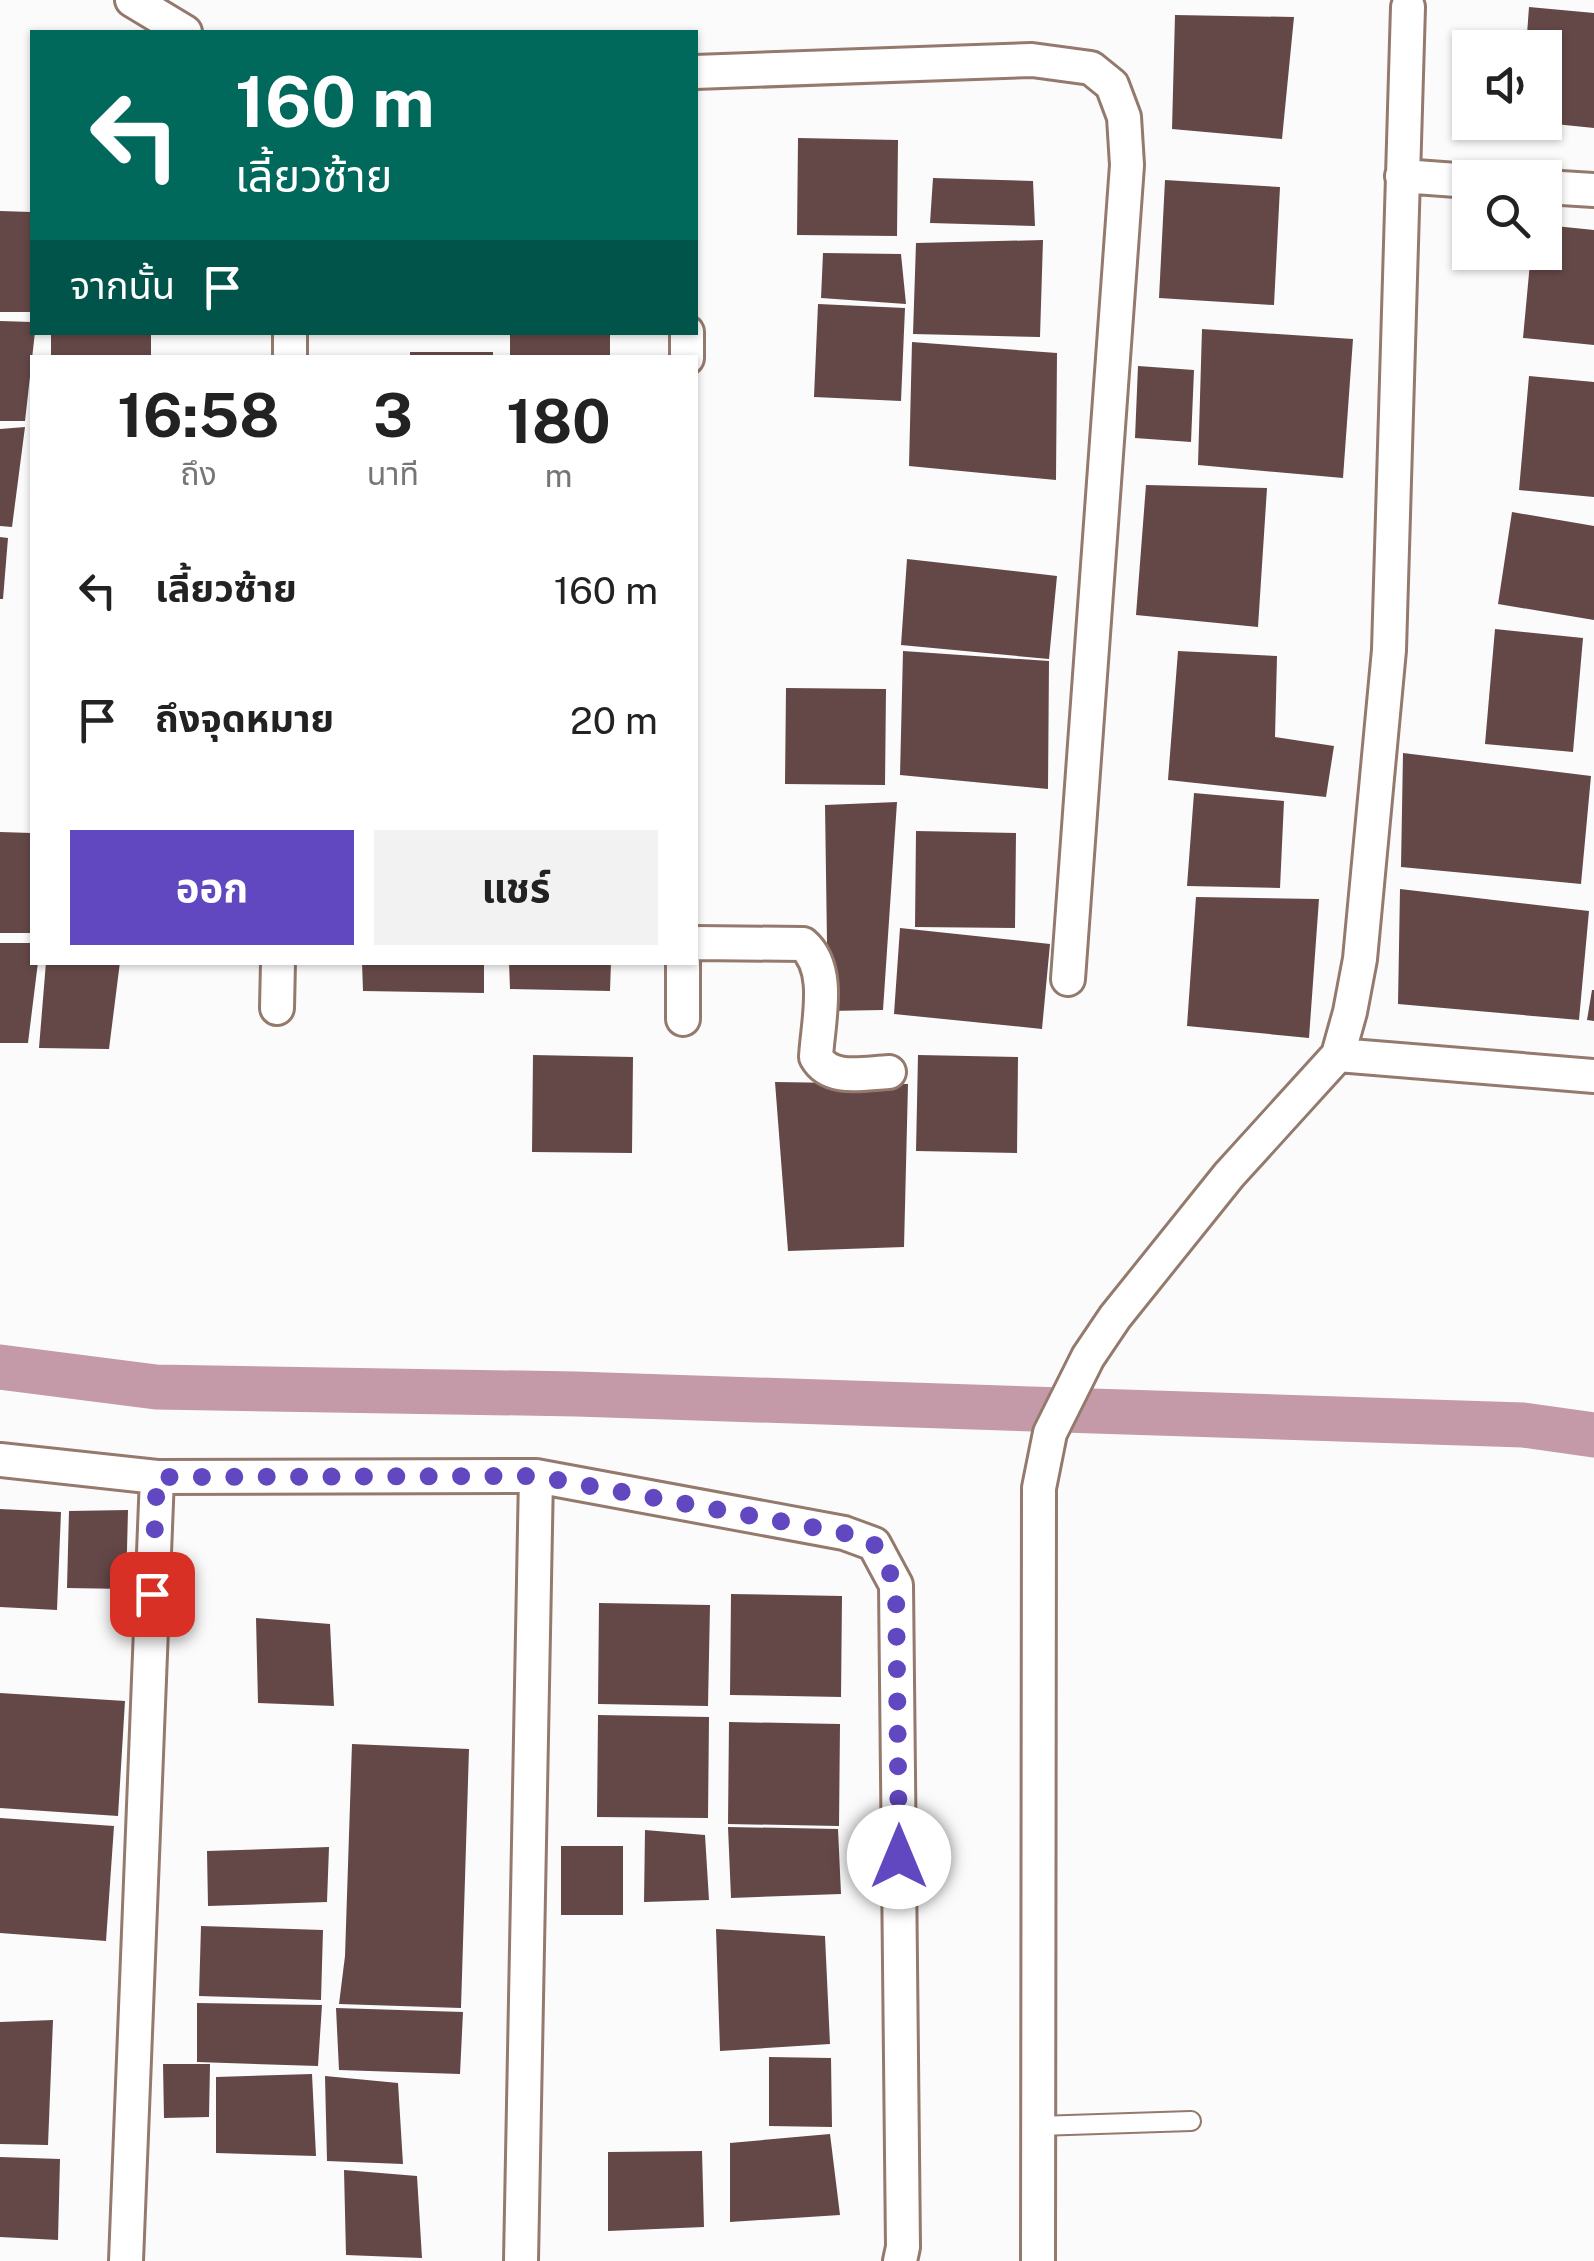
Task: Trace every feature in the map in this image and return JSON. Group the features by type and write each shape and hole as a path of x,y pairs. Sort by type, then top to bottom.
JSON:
{"street":[{"path":"132,0 182,30"},
{"path":"1038,2261 1038,1488 1050,1433 1088,1357 1115,1316 1229,1174 1338,1055 1360,960 1389,650 1408,7"},
{"path":"698,72 1032,60 1091,68 1112,85 1124,117 1126,165 1068,979"},
{"path":"1402,176 1452,180"},
{"path":"1562,188 1594,190"},
{"path":"698,943 804,944 815,954 820,969 816,1057 832,1073 889,1072"},
{"path":"277,1008 278,965"},
{"path":"682,1019 683,965"},
{"path":"1338,1055 1594,1076"},
{"path":"0,1460 157,1477 536,1476 844,1533 874,1544 896,1584 903,2247 900,2261"},
{"path":"521,2261 536,1476"},
{"path":"126,2261 157,1477"}],"lane":[{"path":"1038,2126 1191,2120"}],"building":[{"path":"1529,7 1594,13 1594,128 1562,125 1562,30 1527,30"},
{"path":"1175,15 1294,17 1282,139 1172,129"},
{"path":"798,138 898,140 897,236 797,235"},
{"path":"933,178 1033,181 1035,226 930,223"},
{"path":"1165,180 1280,187 1274,305 1159,298"},
{"path":"0,211 30,212 30,312 0,312"},
{"path":"1562,227 1594,230 1594,345 1523,338 1529,270 1562,270"},
{"path":"1043,240 1040,337 913,334 916,243"},
{"path":"823,253 901,254 906,304 821,298"},
{"path":"818,304 905,308 901,401 814,397"},
{"path":"0,321 30,322 30,335 35,335 25,421 0,421"},
{"path":"1202,329 1353,339 1343,478 1198,465"},
{"path":"51,335 151,335 151,355 51,355"},
{"path":"510,335 610,335 610,355 510,355"},
{"path":"912,342 1057,353 1056,480 909,466"},
{"path":"410,352 493,352 493,355"},
{"path":"1138,366 1194,370 1191,442 1135,438"},
{"path":"1529,376 1594,382 1594,497 1519,490"},
{"path":"25,427 12,527 0,526 0,429"},
{"path":"1146,485 1267,488 1258,627 1136,615"},
{"path":"1512,512 1594,526 1594,620 1498,604"},
{"path":"0,537 8,538 3,599 0,599"},
{"path":"907,559 1057,576 1049,659 901,645"},
{"path":"1495,629 1583,638 1573,752 1485,744"},
{"path":"903,651 1049,661 1048,789 900,775"},
{"path":"1178,651 1277,656 1275,737 1334,746 1326,797 1168,780"},
{"path":"786,688 886,689 885,785 785,784"},
{"path":"1403,753 1591,776 1581,884 1401,867"},
{"path":"1194,793 1284,801 1280,888 1187,886"},
{"path":"897,802 883,1010 828,1011 825,805"},
{"path":"916,831 1016,833 1015,928 915,927"},
{"path":"0,832 30,833 30,933 0,933"},
{"path":"1400,889 1589,911 1579,1020 1398,1004"},
{"path":"1196,897 1319,899 1309,1038 1187,1026"},
{"path":"900,928 1050,944 1042,1029 894,1014"},
{"path":"0,943 30,943 30,965 38,965 28,1043 0,1043"},
{"path":"46,965 120,965 109,1049 39,1048"},
{"path":"362,965 484,965 484,993 363,991"},
{"path":"509,965 611,965 610,991 510,989"},
{"path":"1594,990 1594,1021 1587,1020"},
{"path":"533,1055 633,1057 632,1153 532,1152"},
{"path":"918,1055 1018,1057 1017,1153 916,1151"},
{"path":"775,1082 908,1084 904,1247 788,1251"},
{"path":"0,1509 61,1512 57,1610 0,1607"},
{"path":"128,1510 126,1589 67,1588 69,1511"},
{"path":"731,1594 842,1596 841,1697 730,1695"},
{"path":"599,1603 710,1605 708,1706 598,1704"},
{"path":"256,1618 330,1624 334,1706 258,1703"},
{"path":"0,1693 125,1701 118,1816 0,1808"},
{"path":"598,1715 709,1717 708,1818 597,1817"},
{"path":"729,1722 840,1724 839,1826 728,1824"},
{"path":"352,1744 469,1749 461,2008 339,2004 345,1956"},
{"path":"0,1818 114,1826 106,1941 0,1933"},
{"path":"728,1827 838,1829 841,1894 731,1898"},
{"path":"645,1830 705,1835 709,1900 644,1902"},
{"path":"561,1846 623,1846 623,1915 561,1915"},
{"path":"329,1847 327,1902 208,1906 207,1851"},
{"path":"201,1926 323,1930 321,2000 199,1996"},
{"path":"716,1929 825,1936 830,2044 720,2051"},
{"path":"197,2003 322,2005 318,2066 197,2062"},
{"path":"336,2008 463,2012 460,2074 339,2070"},
{"path":"53,2020 48,2145 0,2144 0,2022"},
{"path":"769,2057 831,2058 832,2127 769,2126"},
{"path":"163,2064 210,2064 209,2117 164,2118"},
{"path":"312,2074 316,2156 216,2153 216,2077"},
{"path":"325,2076 398,2083 403,2164 327,2161"},
{"path":"830,2134 840,2215 730,2222 730,2143"},
{"path":"702,2151 704,2227 608,2231 608,2152"},
{"path":"0,2157 60,2159 58,2240 0,2237"},
{"path":"344,2170 417,2176 422,2258 346,2255"}],"waterway":[{"path":"0,1367 156,1387 576,1394 1523,1425 1594,1435"}],"route":[{"path":"152,1594 157,1477 536,1476 844,1533 874,1544 896,1584 899,1857"}]}
